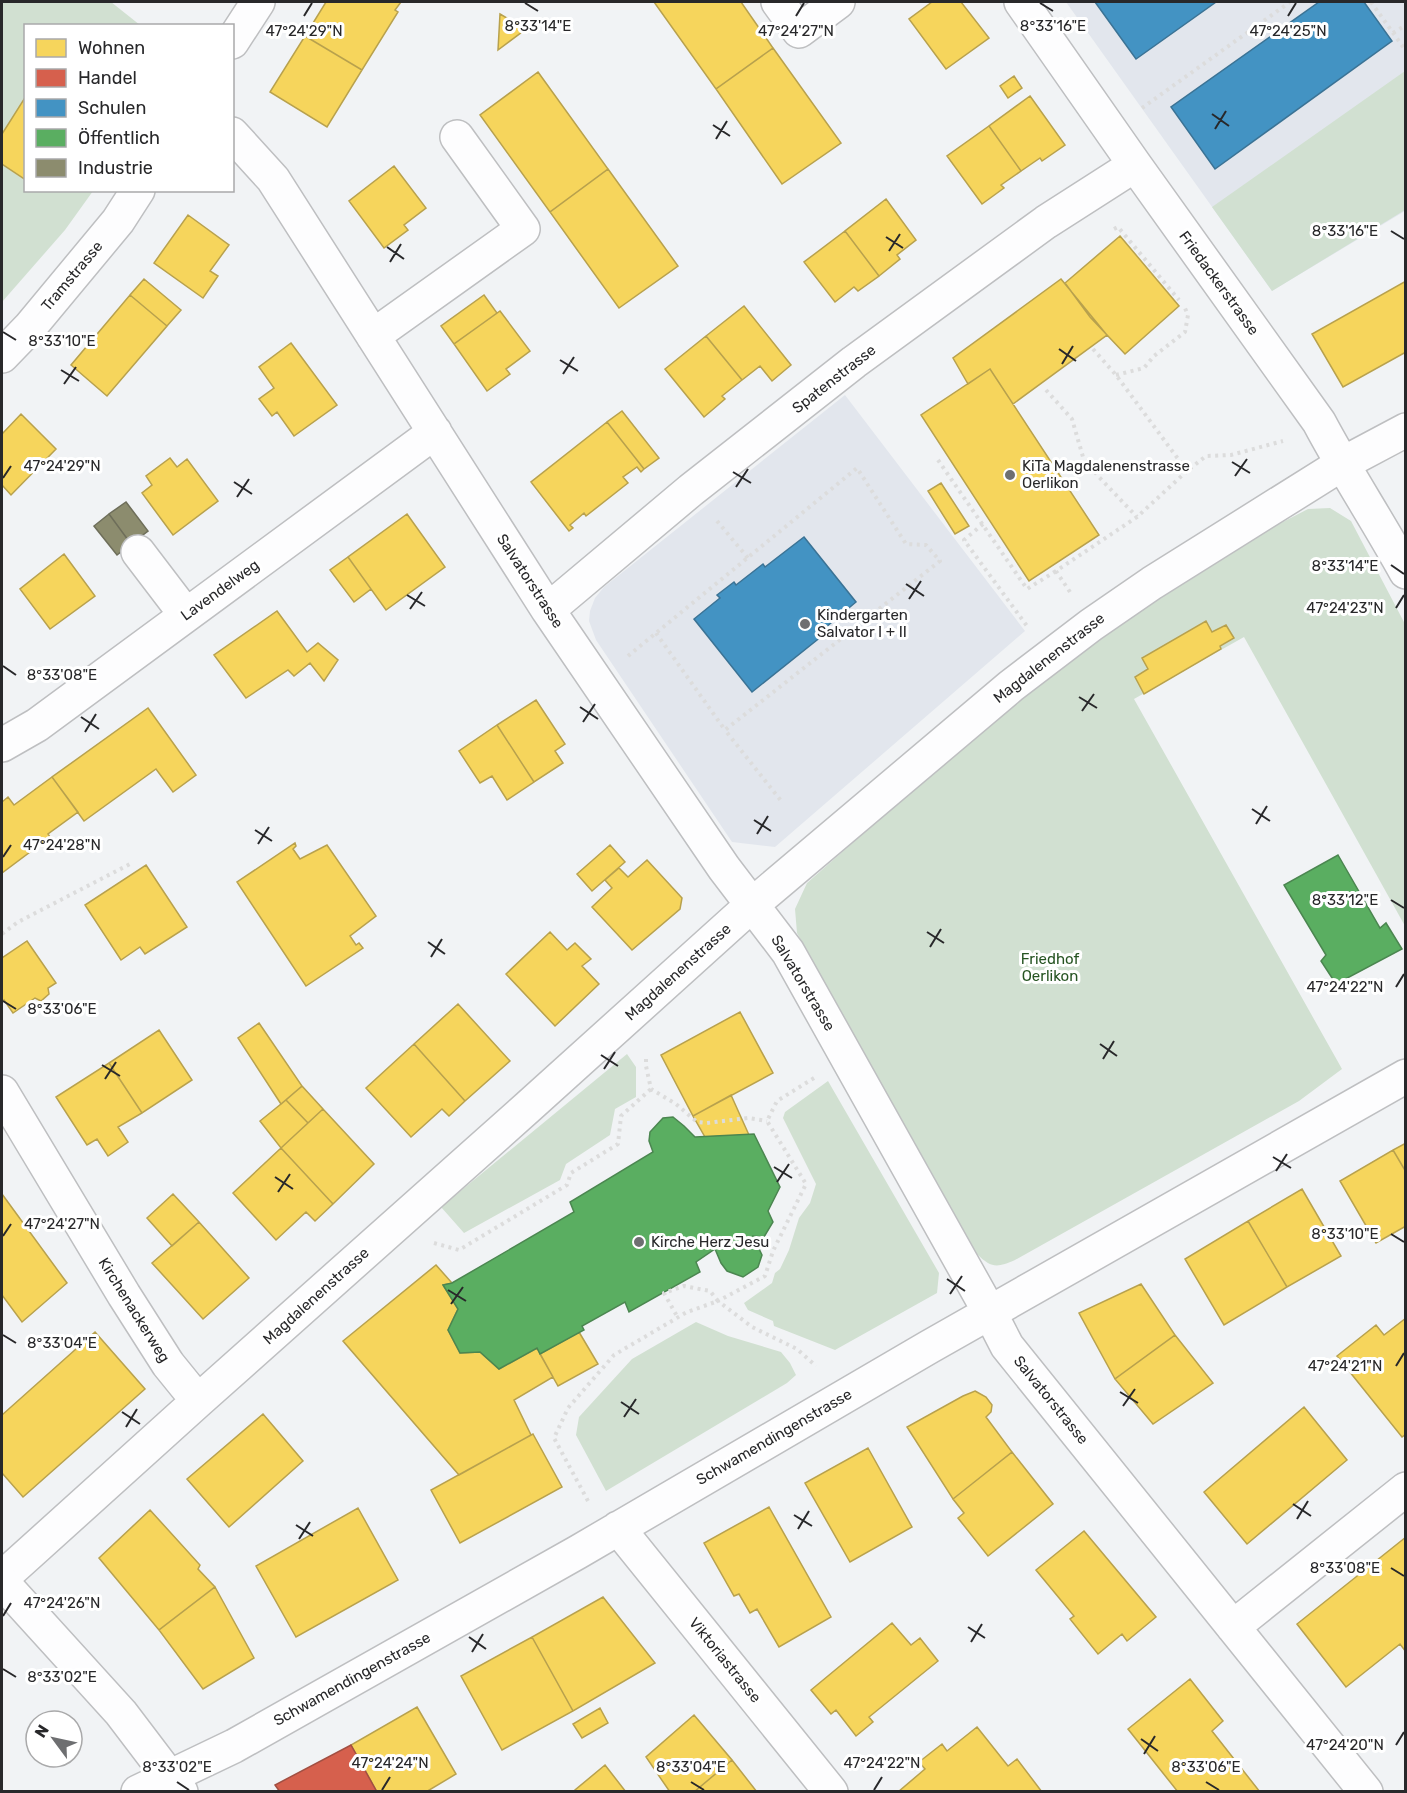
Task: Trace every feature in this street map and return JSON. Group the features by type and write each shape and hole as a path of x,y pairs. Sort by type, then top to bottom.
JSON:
{"street":[{"path":"234,39 258,2"},
{"path":"778,2 799,30 838,2"},
{"name":"Friedackerstrasse","path":"1021,2 1320,422 1342,464 1406,572"},
{"name":"Salvatorstrasse","path":"234,136 273,179 548,610 724,868 788,952 1007,1346 1366,1791"},
{"path":"373,336 523,229 457,137"},
{"name":"Spatenstrasse","path":"548,610 691,490 854,362 1046,222 1135,165"},
{"name":"Tramstrasse","path":"2,356 30,327 118,221 137,192"},
{"name":"Magdalenenstrasse","path":"2,1580 198,1401 753,904 1011,686 1091,624 1152,583 1342,464 1406,430"},
{"name":"Lavendelweg","path":"2,745 37,724 435,432"},
{"path":"138,552 186,615"},
{"name":"Schwamendingenstrasse","path":"138,1791 176,1784 234,1746 1406,1076"},
{"name":"Kirchenackerweg","path":"2,1092 168,1364 198,1401"},
{"path":"1233,1627 1406,1489"},
{"name":"Viktoriastrasse","path":"618,1528 831,1791"},
{"path":"2,1580 121,1713 176,1784"}],"path":[{"path":"1138,111 1290,2"},
{"path":"1371,2 1406,51"},
{"path":"1393,33 1406,25"},
{"path":"1107,232 1118,227 1182,304 1188,315 1185,332 1154,356 1144,368 1116,375"},
{"path":"1093,349 1116,375 1187,471"},
{"path":"1046,390 1072,419 1083,457 1137,517"},
{"path":"938,460 1027,589 1137,517 1206,456 1231,455 1284,441"},
{"path":"597,682 857,468 906,544 926,545 940,561 725,730"},
{"path":"691,490 748,558"},
{"path":"982,524 964,540 1034,635"},
{"path":"1056,571 1069,591"},
{"path":"656,633 725,730 782,802"},
{"path":"2,934 18,922 130,864"},
{"path":"591,1507 554,1438 568,1408 614,1355 678,1318 718,1301 765,1276 773,1251 806,1184 767,1121 748,1118 697,1122 676,1104 651,1089 646,1059"},
{"path":"767,1121 777,1101 823,1072"},
{"path":"431,1242 459,1250 567,1185 571,1173 618,1144 621,1116 651,1089"},
{"path":"678,1318 664,1293 684,1286 710,1291 718,1301 752,1327 796,1349 824,1372"}],"shaded area":[{"path":"1066,2 1405,2 1405,211 1272,291"},
{"name":"Kindergarten Salvator I + II","path":"845,395 1025,631 775,847 732,842 596,640 589,621 590,611 595,598 604,587"}],"green space":[{"path":"2,2 111,2 139,24 24,24 24,192 92,192 65,230 2,302"},
{"path":"1405,71 1405,210 1272,291 1212,207"},
{"name":"Friedhof Oerlikon","path":"1330,508 1351,521 1405,624 1405,926 1244,637 1134,699 1342,1069 1299,1101 1015,1260 999,1265 990,1264 977,1254 797,933 795,909 807,883 1013,702 1102,635 1277,525 1308,509"},
{"path":"627,1054 636,1067 636,1097 615,1109 610,1135 566,1164 560,1180 464,1233 441,1207"},
{"path":"828,1081 939,1273 937,1293 835,1350 774,1326 773,1321 748,1310 744,1303 772,1283 775,1273 780,1269 789,1250 799,1218 810,1203 816,1184 783,1118 785,1112"},
{"path":"696,1322 728,1336 781,1352 796,1375 787,1383 606,1491 576,1435 579,1417 632,1359"}],"building: Wohnen":[{"path":"326,2 401,2 395,10 398,12 362,70 305,36"},
{"path":"654,2 741,2 773,48 716,89"},
{"path":"932,2 961,2 989,38 946,69 909,19"},
{"path":"500,14 526,29 498,50"},
{"path":"305,36 362,70 327,127 270,92"},
{"path":"773,48 841,143 782,184 716,89"},
{"path":"538,72 608,169 550,212 480,115"},
{"path":"1014,76 1022,88 1008,98 1000,86"},
{"path":"1030,96 1065,145 1042,161 1040,158 1021,171 989,126"},
{"path":"24,99 24,179 2,164 2,134"},
{"path":"989,126 1021,171 1001,185 1004,188 982,204 947,156"},
{"path":"394,166 426,208 404,225 408,230 384,248 349,201"},
{"path":"608,169 678,266 619,308 550,212"},
{"path":"886,199 916,240 897,255 900,259 879,276 845,231"},
{"path":"188,215 229,245 210,271 218,276 203,298 154,263"},
{"path":"845,231 879,276 858,291 854,287 835,302 804,262"},
{"path":"1120,236 1179,306 1125,354 1090,317 1065,283"},
{"path":"144,279 181,310 167,326 130,295"},
{"path":"1061,279 1107,335 1013,404 990,369 968,384 953,358"},
{"path":"1406,281 1406,352 1343,387 1312,334"},
{"path":"130,295 167,326 107,396 71,365"},
{"path":"484,295 497,313 454,344 441,326"},
{"path":"744,306 791,365 772,381 760,366 742,380 706,336"},
{"path":"500,311 530,351 506,369 510,374 487,391 454,344"},
{"path":"706,336 742,380 722,396 725,399 704,417 665,369"},
{"path":"291,343 337,405 294,436 277,412 272,416 259,399 274,388 259,367"},
{"name":"KiTa Magdalenenstrasse Oerlikon","path":"990,369 1099,535 1029,581 921,415"},
{"path":"622,411 659,458 644,469 607,422"},
{"path":"21,414 56,449 11,495 2,485 2,434"},
{"path":"607,422 644,469 641,472 637,467 623,477 628,483 586,516 584,513 570,525 573,528 569,531 531,482"},
{"path":"170,458 177,467 187,459 218,501 173,535 142,493 152,485 146,476"},
{"path":"941,483 969,526 955,534 928,491"},
{"path":"407,514 445,567 386,610 348,557"},
{"path":"64,554 95,596 50,629 20,589"},
{"path":"348,557 371,589 354,602 330,570"},
{"path":"277,611 307,652 318,643 338,660 324,681 310,663 294,676 288,670 246,698 214,655"},
{"path":"1206,621 1212,632 1226,625 1234,638 1220,646 1221,649 1144,694 1135,677 1148,669 1142,658"},
{"path":"536,700 565,744 555,751 563,763 534,782 497,725"},
{"path":"148,708 196,775 173,792 156,769 84,821 52,777"},
{"path":"497,725 534,782 507,800 492,776 480,783 459,751"},
{"path":"52,777 78,812 48,834 50,837 2,873 2,802 8,797 14,805"},
{"path":"295,843 296,846 293,849 300,859 327,845 376,916 350,936 356,945 359,943 363,948 306,986 237,882"},
{"path":"610,845 625,862 592,891 577,874"},
{"path":"647,860 682,898 680,909 632,950 592,907 612,888 605,880 619,868 628,877"},
{"path":"146,865 187,927 145,954 140,947 121,960 85,905"},
{"path":"550,932 567,950 575,943 591,959 582,966 599,984 555,1026 506,974"},
{"path":"27,941 56,983 48,988 49,994 41,1001 35,998 13,1013 4,1000 2,1002 2,958"},
{"path":"458,1004 510,1061 465,1101 414,1044"},
{"path":"740,1012 773,1073 693,1116 661,1055"},
{"path":"259,1023 302,1086 281,1104 238,1038"},
{"path":"159,1030 192,1080 142,1113 109,1063"},
{"path":"414,1044 465,1101 449,1116 442,1109 411,1137 366,1088"},
{"path":"109,1063 142,1113 118,1127 128,1142 108,1156 97,1139 87,1145 56,1097"},
{"path":"302,1086 323,1109 308,1123 286,1100"},
{"path":"731,1095 749,1135 705,1137 693,1116"},
{"path":"286,1100 308,1123 281,1148 260,1121"},
{"path":"323,1109 374,1164 333,1204 281,1148"},
{"path":"1406,1143 1406,1172 1393,1150"},
{"path":"281,1148 333,1204 315,1221 306,1212 276,1240 233,1193"},
{"path":"1393,1150 1406,1172 1406,1226 1376,1243 1340,1181"},
{"path":"1302,1189 1341,1256 1287,1287 1248,1221"},
{"path":"2,1194 67,1283 22,1322 2,1295"},
{"path":"173,1194 199,1222 172,1246 147,1218"},
{"path":"1248,1221 1287,1287 1224,1325 1185,1259"},
{"path":"199,1222 249,1278 203,1319 152,1263"},
{"path":"436,1265 452,1283 443,1285 458,1309 448,1330 460,1353 480,1352 499,1369 537,1348 553,1377 514,1400 531,1435 459,1475 343,1341"},
{"path":"1141,1284 1175,1335 1115,1379 1079,1313"},
{"path":"1406,1318 1406,1434 1402,1437 1337,1356 1376,1325 1384,1335"},
{"path":"95,1332 145,1389 23,1497 2,1473 2,1415"},
{"path":"579,1332 598,1364 558,1386 540,1354"},
{"path":"1175,1335 1213,1383 1153,1424 1115,1379"},
{"path":"975,1391 986,1397 992,1405 991,1412 986,1417 1012,1452 953,1499 907,1427"},
{"path":"1304,1407 1347,1460 1247,1544 1204,1492"},
{"path":"263,1414 303,1461 229,1527 187,1479"},
{"path":"533,1434 562,1487 460,1543 431,1490"},
{"path":"868,1448 912,1527 850,1562 805,1483"},
{"path":"1012,1452 1053,1504 988,1556 958,1518 964,1513 953,1499"},
{"path":"769,1507 831,1617 779,1647 757,1609 750,1613 739,1594 734,1596 704,1543"},
{"path":"358,1508 398,1580 296,1637 256,1566"},
{"path":"150,1510 200,1565 198,1569 215,1587 159,1630 99,1558"},
{"path":"1084,1531 1156,1617 1127,1641 1122,1634 1098,1654 1070,1619 1074,1616 1036,1570"},
{"path":"1406,1537 1406,1652 1400,1644 1346,1687 1297,1624"},
{"path":"215,1587 254,1658 203,1689 159,1630"},
{"path":"603,1597 655,1663 573,1711 532,1637"},
{"path":"892,1623 911,1645 920,1638 938,1661 869,1717 873,1722 856,1736 836,1710 831,1714 811,1690"},
{"path":"532,1637 573,1711 502,1750 461,1676"},
{"path":"1190,1679 1223,1721 1212,1731 1260,1792 1178,1792 1128,1729"},
{"path":"417,1707 456,1774 426,1792 377,1792 351,1745"},
{"path":"600,1708 608,1723 582,1738 573,1724"},
{"path":"694,1715 732,1760 694,1792 670,1792 646,1757"},
{"path":"977,1727 1008,1766 1017,1759 1042,1792 898,1792 925,1769 919,1762 942,1744 947,1751"},
{"path":"732,1760 757,1792 694,1792"},
{"path":"605,1765 626,1792 576,1792 575,1790"}],"building: Handel":[{"path":"351,1745 377,1792 280,1792 275,1785"}],"building: Schulen":[{"path":"1095,2 1216,2 1136,59"},
{"path":"1319,2 1364,2 1392,41 1215,169 1171,107"},
{"path":"804,537 856,602 819,633 822,636 752,692 694,619 720,598 717,595 734,582 736,585 763,564 765,567"}],"building: Öffentlich":[{"path":"1338,855 1380,928 1386,923 1402,949 1336,984 1321,961 1326,955 1284,885"},
{"name":"Kirche Herz Jesu","path":"673,1117 695,1137 754,1134 780,1187 768,1211 773,1222 764,1237 753,1236 762,1255 758,1267 743,1277 727,1271 715,1249 696,1262 700,1272 629,1312 625,1302 582,1326 584,1330 540,1354 537,1348 499,1369 480,1352 460,1353 448,1330 458,1309 443,1285 452,1283 574,1212 570,1202 653,1152 649,1141 650,1132 663,1118"}],"building: Industrie":[{"path":"126,502 148,531 131,544 109,514"},
{"path":"109,514 131,544 117,555 94,526"}],"place":[{"name":"KiTa Magdalenenstrasse Oerlikon","path":"1010,475"},
{"name":"Kindergarten Salvator I + II","path":"805,624"},
{"name":"Kirche Herz Jesu","path":"639,1242"}]}
